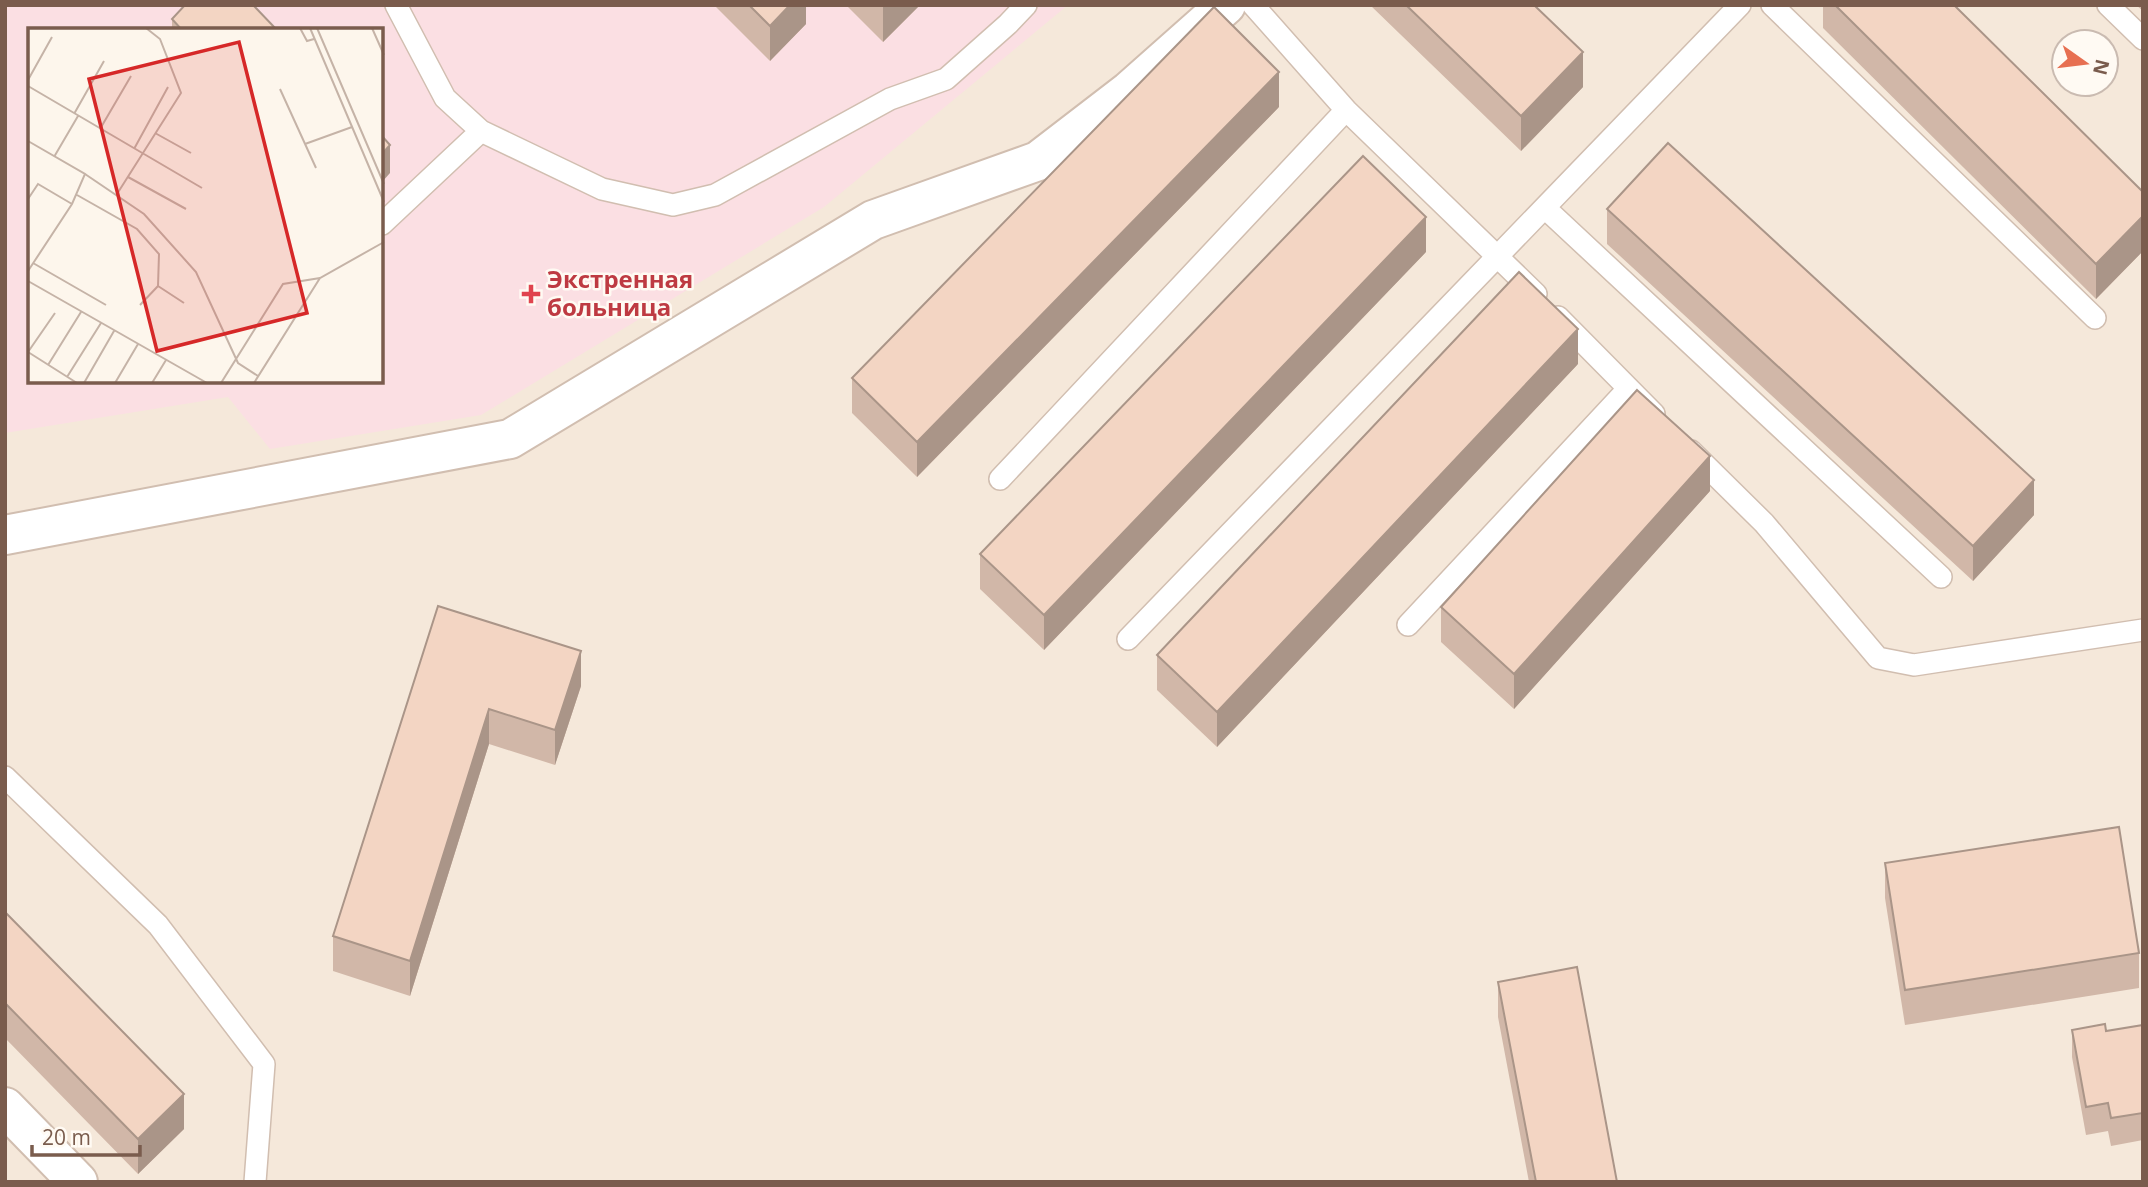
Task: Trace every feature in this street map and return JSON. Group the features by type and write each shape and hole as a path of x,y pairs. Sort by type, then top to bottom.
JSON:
{"street":[{"path":"5,535 510,439 873,220 1038,161 1129,91 1226,5"},
{"path":"5,1107 78,1182"}],"lane":[{"path":"396,5 445,98 481,131 602,189 673,205 715,195 890,99 946,79 1009,24 1026,5"},
{"path":"1253,5 1346,110 1497,255 1764,523 1878,659 1914,665 2143,630"},
{"path":"1128,639 1740,5"},
{"path":"1772,5 2095,317"},
{"path":"2108,5 2143,39"},
{"path":"1000,479 1346,110"},
{"path":"383,223 481,131"},
{"path":"1545,208 1941,577"},
{"path":"1409,625 1629,389"},
{"path":"5,777 158,925 264,1064 255,1182"}],"shaded area":[{"path":"5,5 2143,5 2143,1182 5,1182"},
{"name":"Экстренная больница","path":"5,5 1068,5 824,207 481,415 270,449 228,397 5,433"}],"building":[{"path":"185,5 253,5 275,28 180,28 172,19"},
{"path":"749,5 790,5 770,26"},
{"path":"1406,5 1534,5 1583,52 1521,116"},
{"path":"1835,5 1954,5 2143,192 2143,216 2096,264"},
{"path":"1214,7 1279,72 917,442 852,378"},
{"path":"383,137 390,145 383,153"},
{"path":"1668,143 2034,480 1973,546 1607,209"},
{"path":"1363,156 1426,217 1044,615 980,554"},
{"path":"1519,272 1578,329 1217,712 1157,655"},
{"path":"1637,390 1710,456 1514,674 1441,607"},
{"path":"438,606 581,651 555,730 489,709 410,961 333,936"},
{"path":"2119,827 2139,953 1905,990 1885,863"},
{"path":"5,912 184,1094 138,1139 5,1003"},
{"path":"1577,967 1617,1182 1536,1182 1498,982"},
{"path":"2105,1024 2106,1031 2143,1025 2143,1113 2111,1118 2108,1103 2086,1107 2072,1030"}],"place":[{"name":"Экстренная больница","path":"531,294"}]}
